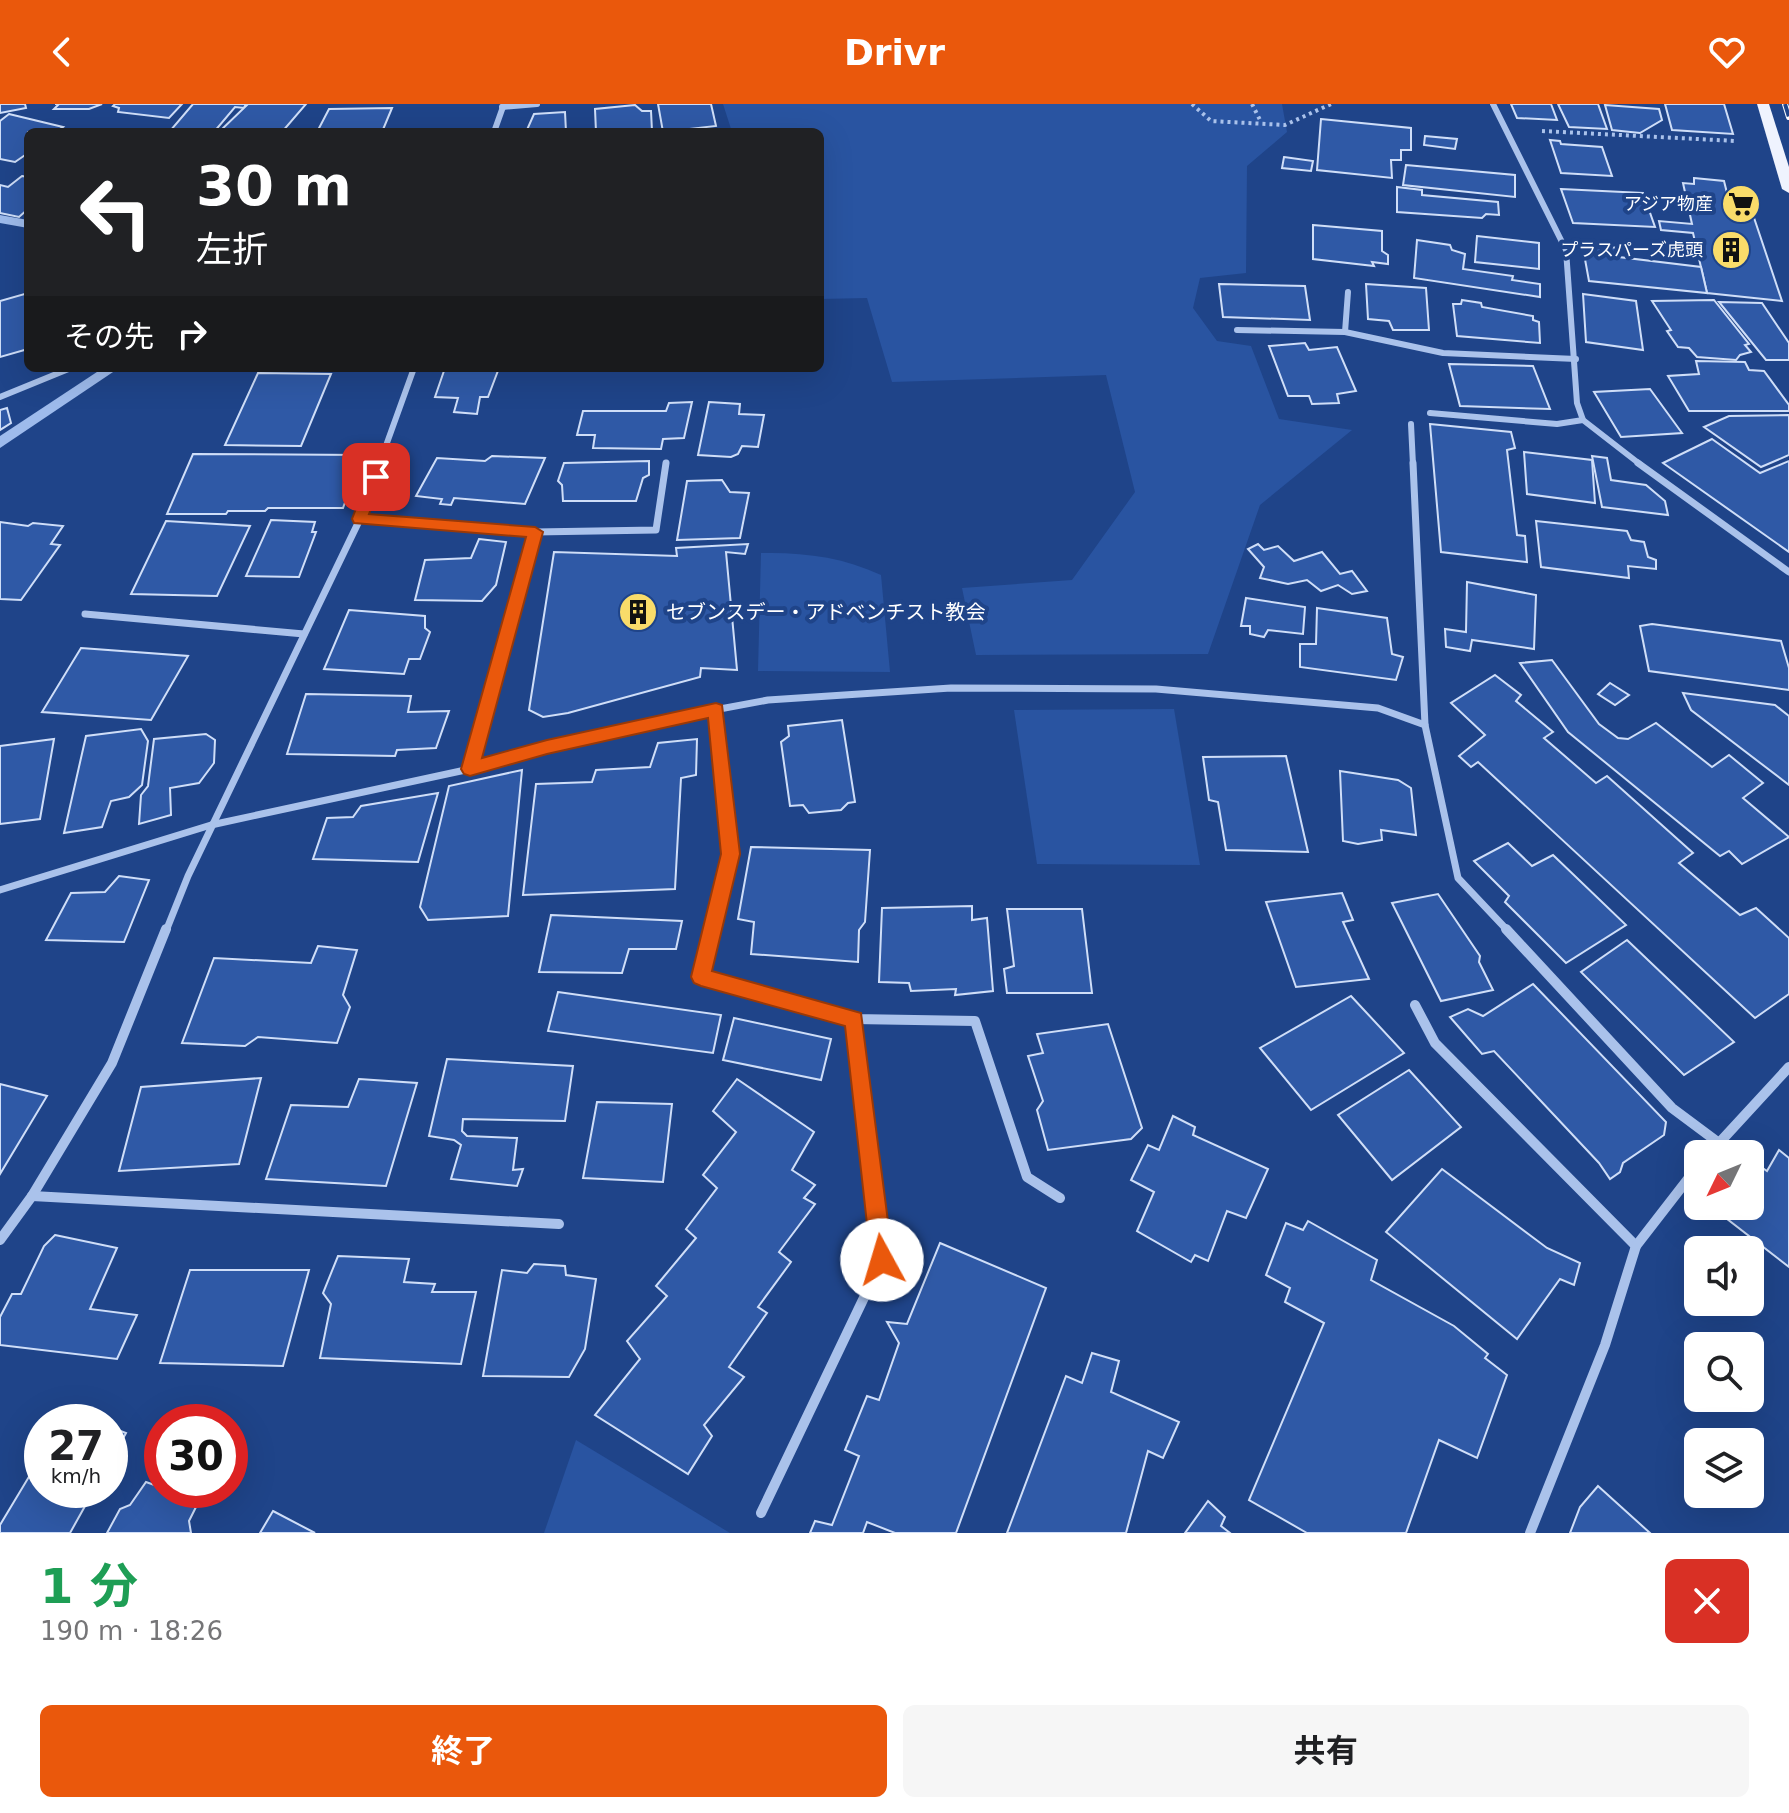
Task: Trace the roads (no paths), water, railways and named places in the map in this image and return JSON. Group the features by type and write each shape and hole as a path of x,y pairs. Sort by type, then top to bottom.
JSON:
{"main road":[{"path":"1763,104 1789,189"}],"street":[{"path":"495,128 503,106 537,104"},
{"path":"1493,104 1566,250 1577,403 1583,420 1789,572"},
{"path":"1345,332 1348,292"},
{"path":"1237,330 1345,332 1443,353 1576,359"},
{"path":"0,397 61,372"},
{"path":"0,1240 32,1196 112,1063 211,825 360,519 413,372"},
{"path":"1430,413 1557,424 1583,420"},
{"path":"1411,424 1425,725 1458,878 1672,1108 1715,1140"},
{"path":"360,519 535,532 656,530 666,463"},
{"path":"470,769 535,532"},
{"path":"85,614 304,634"},
{"path":"0,890 211,825 470,769 547,747 716,710 813,695 920,690 1156,689 1378,708 1425,725"},
{"path":"716,710 730,854 701,977 854,1019 975,1021 1027,1177 1060,1198"},
{"path":"1415,1005 1435,1043 1636,1246"},
{"path":"761,1513 882,1260 854,1019"},
{"path":"1722,1140 1789,1067"},
{"path":"1530,1533 1605,1345 1636,1246 1684,1184"},
{"path":"32,1196 559,1224"}],"waterway":[{"path":"0,219 24,223"},
{"path":"0,443 106,372"}],"railway":[{"path":"1785,104 1789,117"}],"place":[{"name":"アジア物産","path":"1741,204"},
{"name":"プラスパーズ虎頭","path":"1731,250"},
{"name":"セブンスデー・アドベンチスト教会","path":"638,612"}]}
